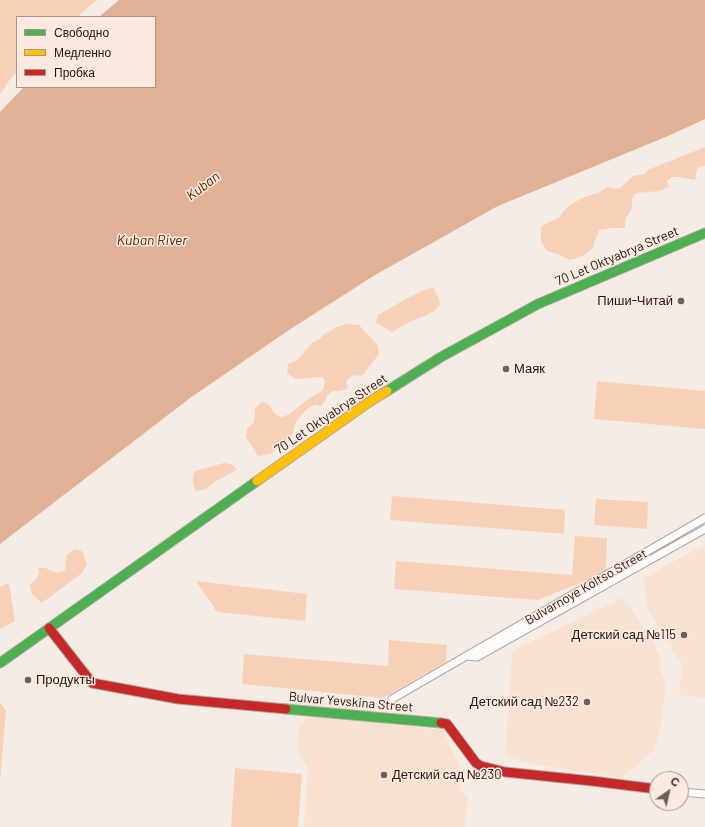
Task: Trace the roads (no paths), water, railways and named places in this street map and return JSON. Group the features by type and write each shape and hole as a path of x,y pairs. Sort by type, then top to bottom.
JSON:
{"main road":[{"name":"70 Let Oktyabrya Street","path":"0,663 368,402 441,357 538,304 705,233"},
{"name":"Bulvar Yevskina Street","path":"49,628 92,683 178,699 447,724 476,763 481,766 505,772 592,780 649,788"}],"street":[{"name":"Bulvarnoye Koltso Street","path":"392,699 705,518"},
{"name":"Bulvarnoye Koltso Street","path":"466,656 477,657 705,528"},
{"path":"689,793 705,794"}],"water":[{"name":"Kuban River","path":"119,0 705,0 705,119 668,136 498,206 375,275 289,330 190,398 0,544 0,112 23,88 156,88 156,16 100,16"}],"place":[{"name":"Пиши-Читай","path":"681,301"},
{"name":"Маяк","path":"506,369"},
{"name":"Детский сад №115","path":"684,635"},
{"name":"Продукты","path":"28,680"},
{"name":"Детский сад №232","path":"587,702"},
{"name":"Детский сад №230","path":"384,775"}],"water label":[{"name":"Kuban","path":"203,186"}]}
